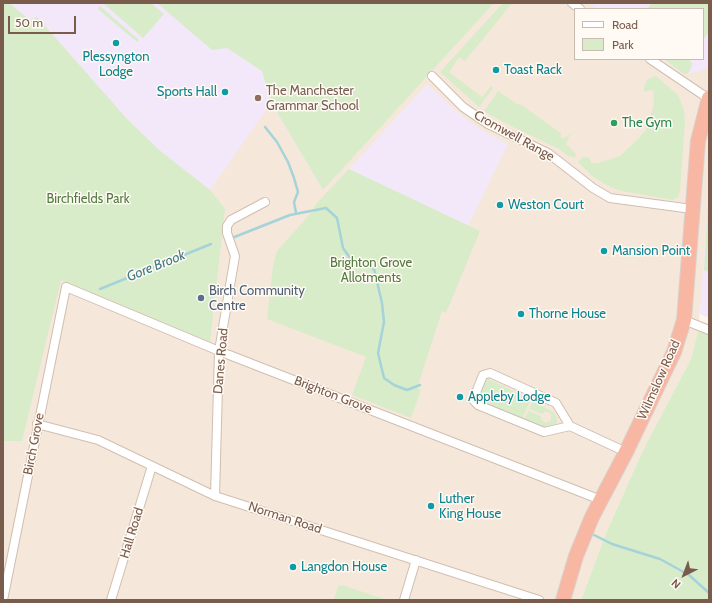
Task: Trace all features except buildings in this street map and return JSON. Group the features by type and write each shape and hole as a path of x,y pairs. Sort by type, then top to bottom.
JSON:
{"highway":[{"name":"Wilmslow Road","path":"562,600 576,556 601,500 674,352 684,320 698,140 709,99"}],"street":[{"path":"651,60 709,99"},
{"name":"Cromwell Range","path":"432,76 464,107 488,124 548,153 592,188 610,198 692,209"},
{"name":"Danes Road","path":"215,496 219,351 235,256 229,240 227,226 232,220 265,202"},
{"name":"Brighton Grove","path":"66,287 219,351 601,500"},
{"name":"Birch Grove","path":"3,600 37,424 66,287"},
{"path":"684,320 709,330"},
{"path":"570,426 544,432 478,405 473,400 483,376 490,373 556,403 570,426 626,452"},
{"name":"Norman Road","path":"37,424 98,440 215,496 538,600"},
{"name":"Hall Road","path":"112,600 152,466"},
{"path":"404,600 416,560"}],"shaded area":[{"path":"3,3 709,3 709,184 704,270 698,331 691,359 644,448 606,533 581,600 3,600"},
{"name":"The Manchester Grammar School","path":"9,3 494,3 323,190 271,103 210,190 159,150 127,119 37,17 30,20"},
{"path":"589,3 709,3 709,66 703,70 684,74 665,60 704,60 704,8 596,8"},
{"path":"427,84 455,110 473,124 508,144 468,226 349,169"},
{"path":"709,184 709,318 700,313"}],"green space":[{"name":"Birchfields Park","path":"3,3 9,3 30,20 37,17 127,119 159,150 210,190 225,209 210,342 61,280 22,441 3,441"},
{"path":"103,3 151,3 164,14 143,38"},
{"path":"157,3 494,3 323,190 271,102 262,71 227,48 212,50"},
{"path":"503,3 512,3 465,61 459,57 449,72 482,97 491,86 493,88 479,107 440,72"},
{"path":"652,3 709,3 709,31 704,38 704,8 648,8"},
{"path":"100,6 139,40 137,42 98,9"},
{"path":"665,60 690,60 692,66 688,74 684,74"},
{"path":"656,76 678,95 684,110 685,121 680,191 678,197 673,200 615,189 592,176 578,162 584,157 590,158 591,163 598,163 620,156 638,139 646,130 654,104 653,90 644,92 646,81"},
{"path":"498,91 517,104 522,105 562,134 560,137 563,139 570,134 566,144 576,154 575,158 568,156 559,149 485,112"},
{"name":"Brighton Grove Allotments","path":"349,169 480,231 446,313 442,311 417,388 421,390 411,418 352,395 366,357 267,319 273,265 277,251 311,213 316,204"},
{"path":"709,184 709,272 704,270"},
{"path":"698,331 709,335 709,600 581,600 606,533 644,448 691,359"},
{"path":"488,379 531,399 522,419 480,403 477,400 484,381"},
{"path":"533,401 553,412 557,418 557,423 555,425 542,427 524,420 528,411 541,416 541,419 546,423 551,420 551,414 548,412 544,412 542,414 529,409"},
{"path":"342,585 387,600 334,600 338,586"}],"waterway":[{"path":"265,127 277,142 288,162 294,178 298,192 294,202 296,213"},
{"name":"Gore Brook","path":"232,238 290,215 326,208 337,218 343,248 350,258 374,269 382,303 384,322 378,353 384,378 394,385 407,390 420,385"},
{"name":"Gore Brook","path":"100,289 211,244"},
{"path":"594,535 612,544 660,559 689,575 709,593"}],"place":[{"name":"Plessyngton Lodge","path":"116,43"},
{"name":"Toast Rack","path":"496,70"},
{"name":"Sports Hall","path":"225,92"},
{"name":"The Manchester Grammar School","path":"258,98"},
{"name":"The Gym","path":"614,123"},
{"name":"Weston Court","path":"500,205"},
{"name":"Mansion Point","path":"604,251"},
{"name":"Birch Community Centre","path":"201,298"},
{"name":"Thorne House","path":"521,314"},
{"name":"Appleby Lodge","path":"460,397"},
{"name":"Luther King House","path":"431,506"},
{"name":"Langdon House","path":"293,567"}]}
